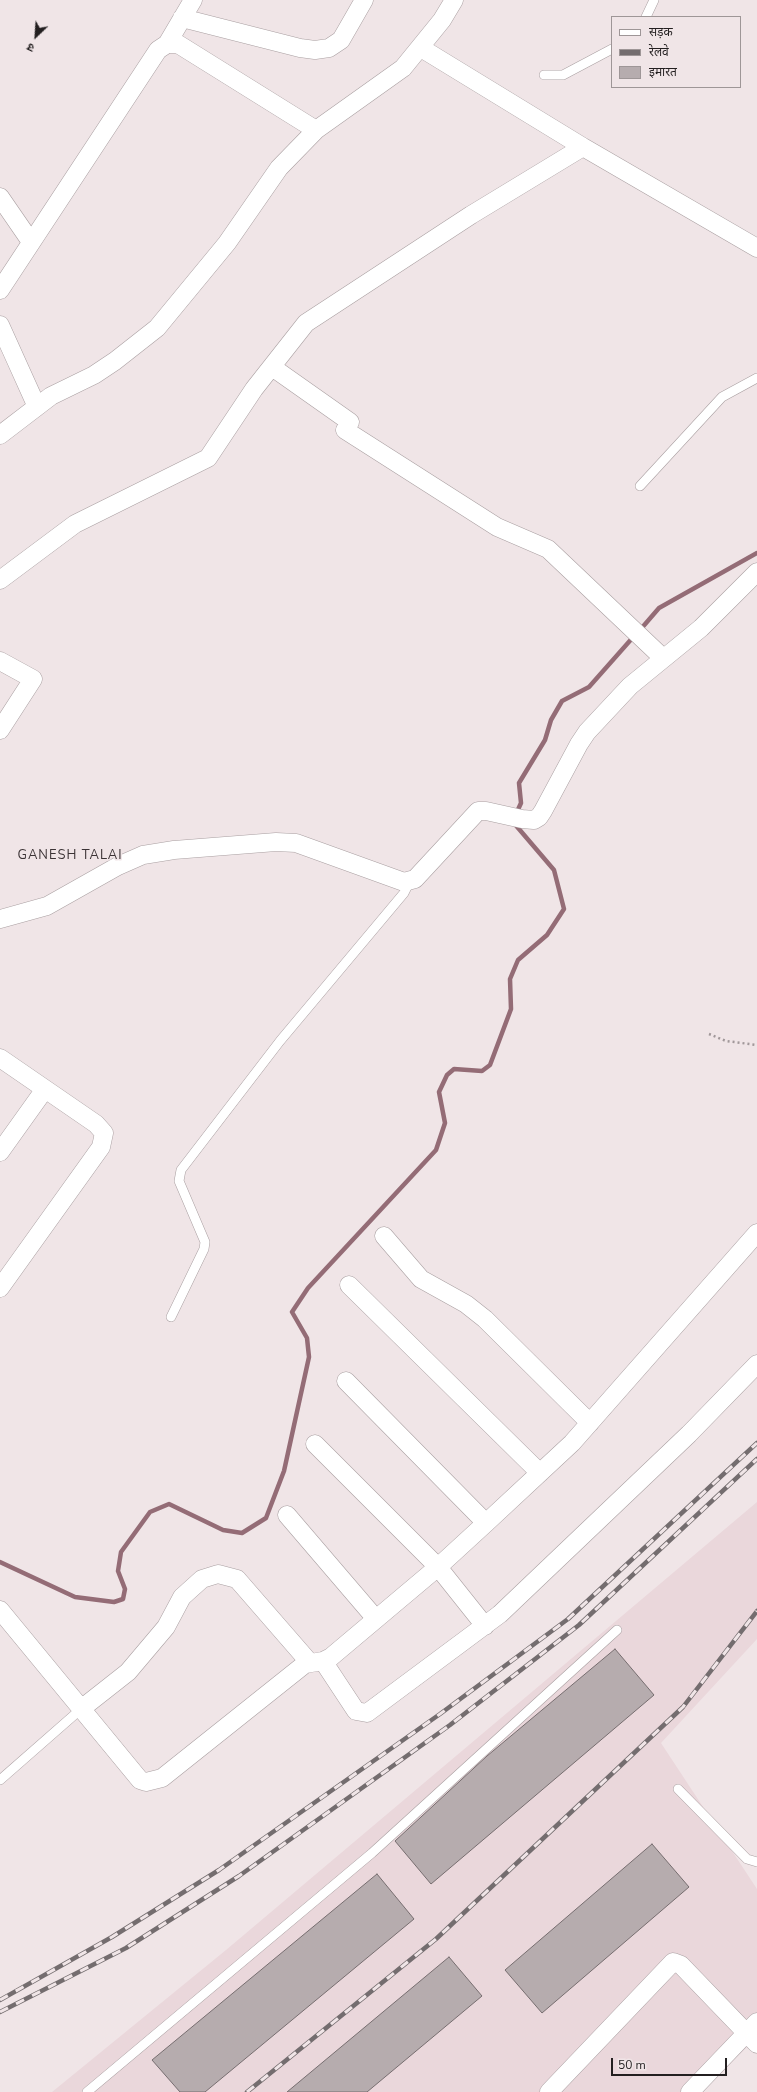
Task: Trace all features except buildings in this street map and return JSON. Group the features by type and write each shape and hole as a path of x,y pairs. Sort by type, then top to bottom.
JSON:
{"street":[{"path":"0,290 158,50 167,44 193,0"},
{"path":"182,18 300,48 315,50 329,48 341,40 364,0"},
{"path":"0,435 51,396 94,375 115,361 157,328 227,243 279,168 316,130 403,68 420,48 454,0"},
{"path":"167,44 178,44 316,130"},
{"path":"420,48 583,147 757,248"},
{"path":"0,580 75,524 208,458 254,389 306,323 458,223 583,147"},
{"path":"0,197 31,242"},
{"path":"0,325 37,407"},
{"path":"272,367 348,426 497,527 548,549 639,637 663,658"},
{"path":"0,919 47,906 118,866 143,856 174,850 276,842 296,844 404,882 415,879 478,811 486,811 522,819 534,820 538,817 587,732 630,686 701,628 757,572"},
{"path":"0,661 33,679 0,730"},
{"path":"0,1058 96,1124 104,1133 101,1147 0,1288"},
{"path":"0,1152 45,1089"},
{"path":"0,1610 140,1780 146,1782 155,1781 162,1778 305,1664 317,1662 330,1657 438,1567 486,1523 572,1443 757,1232"},
{"path":"384,1236 420,1279 466,1304 485,1319 590,1423"},
{"path":"349,1285 540,1472"},
{"path":"81,1709 128,1672 166,1627 182,1597 202,1579 218,1574 237,1579 317,1662 356,1711 367,1714 486,1626 613,1508 757,1364"},
{"path":"346,1381 486,1523"},
{"path":"316,1444 438,1567 486,1626"},
{"path":"287,1516 376,1620"},
{"path":"548,2092 673,1962 681,1965 753,2033 690,2092"}],"lane":[{"path":"646,16 654,0"},
{"path":"544,75 563,75 611,50"},
{"path":"640,486 722,397 757,378"},
{"path":"171,1317 204,1249 205,1242 179,1181 181,1170 280,1041 404,894 410,881"},
{"path":"87,2092 372,1853 617,1630"},
{"path":"0,1780 81,1709"},
{"path":"678,1789 747,1858 757,1862"}],"path":[{"path":"709,1034 726,1042 757,1045"}],"shaded area":[{"path":"757,1502 757,1639 661,1743 757,1889 757,2037 702,2092 52,2092 226,1950"}],"waterway":[{"path":"640,630 659,608 757,553"},
{"path":"516,814 521,803 519,783 545,740 551,720 562,701 589,687 635,635"},
{"path":"0,1562 75,1597 114,1602 123,1599 125,1589 118,1571 121,1552 150,1512 169,1504 223,1530 242,1533 266,1518 284,1471 309,1357 307,1338 292,1312 308,1288 436,1150 445,1123 439,1092 447,1075 454,1069 482,1071 490,1065 511,1009 510,979 518,960 547,935 564,909 554,870 513,822"}],"railway":[{"path":"0,2000 112,1937 219,1870 440,1714 568,1619 757,1443"},
{"path":"0,2012 126,1948 239,1876 450,1725 579,1625 757,1459"},
{"path":"247,2092 436,1939 683,1707 757,1611"}],"district":[{"name":"GANESH TALAI","path":"70,856"}]}
